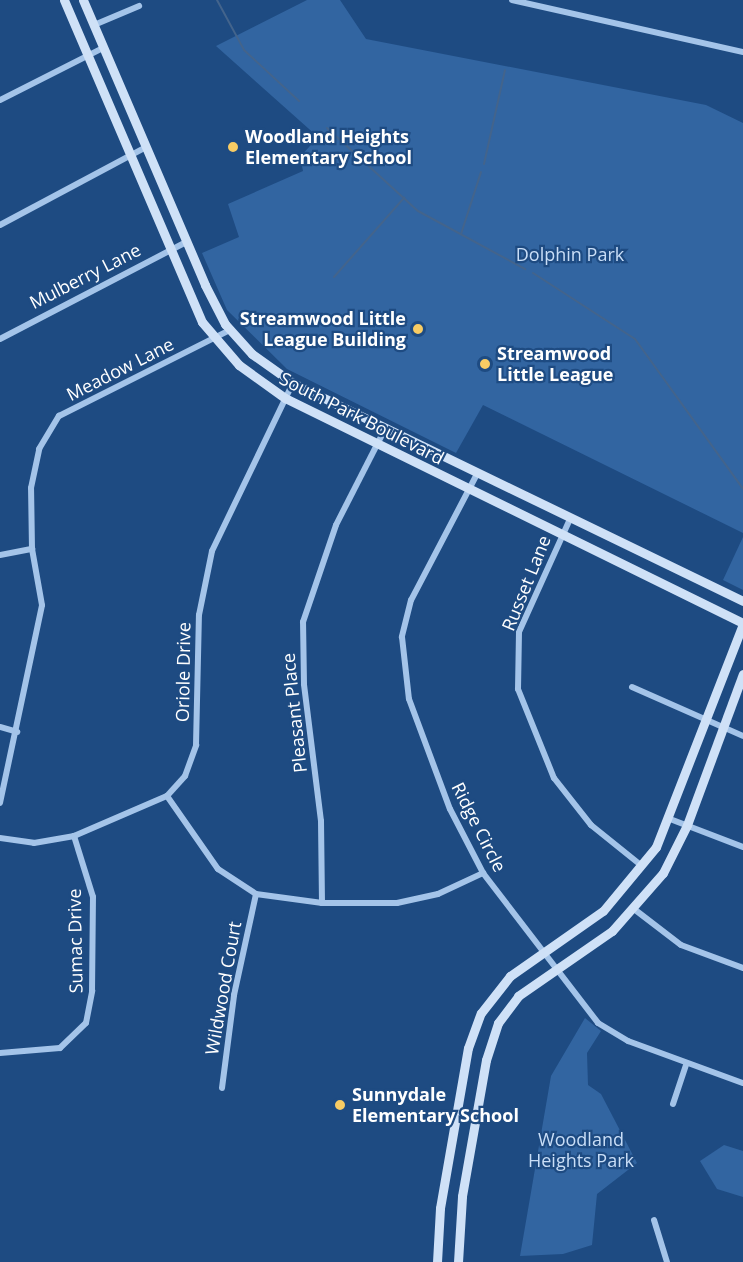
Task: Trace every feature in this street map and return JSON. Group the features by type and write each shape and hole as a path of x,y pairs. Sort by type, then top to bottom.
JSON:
{"street":[{"name":"South Park Boulevard","path":"64,0 169,250 213,339 285,399 561,536 743,623"},
{"name":"South Park Boulevard","path":"83,0 186,242 230,330 293,383 743,602"},
{"path":"513,0 743,52"},
{"path":"94,25 139,6"},
{"path":"0,100 104,48"},
{"path":"0,225 146,147"},
{"name":"Mulberry Lane","path":"0,339 186,242"},
{"name":"Meadow Lane","path":"0,803 17,732 42,605 32,549 31,488 39,449 59,416 230,330"},
{"name":"Oriole Drive","path":"0,838 34,843 74,836 167,796 184,776 196,744 199,615 212,551 293,383"},
{"name":"Pleasant Place","path":"321,903 321,821 303,674 303,622 336,525 385,429"},
{"name":"Ridge Circle","path":"477,474 411,600 401,654 409,699 438,781 483,873 554,971 598,1023 686,1065 743,1083"},
{"name":"Russet Lane","path":"570,519 519,632 518,689 554,778 591,825 642,866"},
{"path":"0,555 32,549"},
{"path":"437,1262 440,1208 471,1038 494,994 542,953 603,911 642,866 670,819 743,623"},
{"path":"458,1262 462,1196 496,1028 514,999 634,909 667,867 687,825 743,674"},
{"path":"632,687 743,736"},
{"path":"0,727 17,732"},
{"path":"167,796 218,869 256,894 321,903 397,903 438,894 483,873"},
{"path":"670,819 743,847"},
{"name":"Sumac Drive","path":"0,1053 60,1048 86,1023 92,991 93,897 74,836"},
{"name":"Wildwood Court","path":"222,1088 234,995 256,894"},
{"path":"634,909 681,945 743,968"},
{"path":"673,1104 686,1065"},
{"path":"654,1220 667,1262"}],"green space":[{"name":"Dolphin Park","path":"307,0 340,0 366,39 706,105 743,123 743,533 483,405 456,453 287,369 227,310 202,253 239,237 228,204 303,171 300,157 318,137 216,46"},
{"path":"743,537 743,590 723,580"},
{"name":"Woodland Heights Park","path":"585,1018 601,1031 587,1053 588,1085 601,1094 637,1163 597,1194 592,1245 563,1254 520,1256 551,1076"},
{"path":"724,1145 743,1151 743,1197 717,1189 700,1161"}],"waterway":[{"path":"217,0 244,50 299,101"},
{"path":"484,164 505,70"},
{"path":"327,128 418,211 525,269"},
{"path":"461,234 481,172"},
{"path":"334,277 404,198"},
{"path":"533,273 635,339 743,489"}],"place":[{"name":"Woodland Heights Elementary School","path":"233,147"},
{"name":"Streamwood Little League Building","path":"418,329"},
{"name":"Streamwood Little League","path":"485,364"},
{"name":"Sunnydale Elementary School","path":"340,1105"}]}
